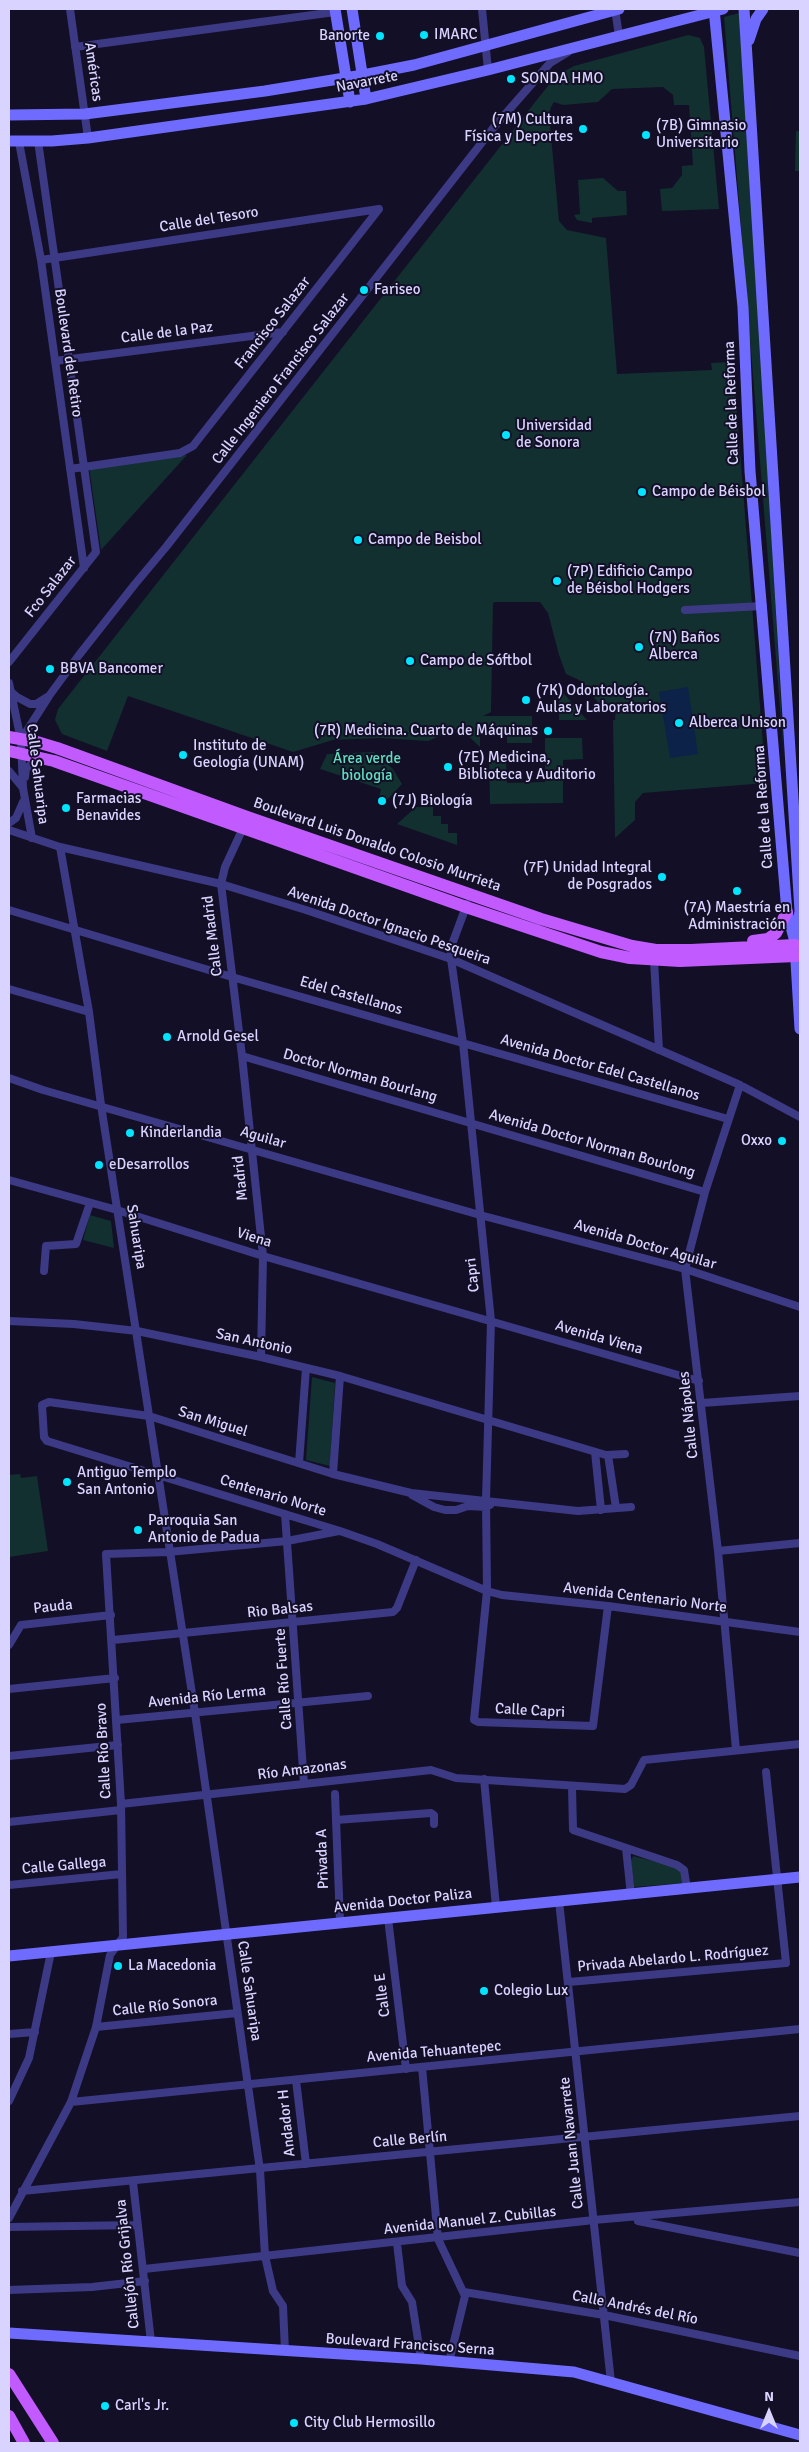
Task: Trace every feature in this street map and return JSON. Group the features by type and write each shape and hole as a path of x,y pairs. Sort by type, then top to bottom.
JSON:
{"main road":[{"path":"352,9 366,99"},
{"name":"Navarrete","path":"9,115 85,114 265,91 346,78 414,65 616,9"},
{"name":"Calle de la Reforma","path":"744,9 784,634 800,1029"},
{"path":"746,52 752,28 764,9"},
{"name":"Navarrete","path":"14,141 38,142 88,138 350,102 488,70 717,10"},
{"name":"Calle de la Reforma","path":"717,10 743,307 750,471 762,606 796,911"},
{"path":"335,11 350,102"},
{"name":"Boulevard Luis Donaldo Colosio Murrieta","path":"15,739 37,742 57,748 466,907 601,952 630,958 680,961 798,950"},
{"name":"Boulevard Luis Donaldo Colosio Murrieta","path":"9,751 54,761 470,894 541,919 632,946 656,950 798,950"},
{"path":"543,933 563,934 612,947 768,939 796,911"},
{"name":"Avenida Doctor Paliza","path":"9,1956 800,1878"},
{"name":"Boulevard Francisco Serna","path":"9,2333 285,2352 421,2358 574,2372 800,2435"},
{"path":"9,2374 53,2443"},
{"path":"9,2416 24,2443"}],"street":[{"name":"Américas","path":"70,9 88,138"},
{"path":"482,9 488,70"},
{"path":"616,9 619,36"},
{"path":"75,47 335,11"},
{"name":"Calle Ingeniero Francisco Salazar","path":"15,739 494,127 550,63 576,47"},
{"name":"Boulevard del Retiro","path":"14,141 41,260 84,568"},
{"name":"Boulevard del Retiro","path":"38,142 96,551"},
{"name":"Calle del Tesoro","path":"41,260 378,208 380,210"},
{"name":"Francisco Salazar","path":"84,466 186,451 193,446 380,210"},
{"name":"Calle de la Paz","path":"55,361 283,332"},
{"path":"70,469 84,466"},
{"name":"Fco Salazar","path":"9,662 96,551"},
{"path":"684,610 762,606"},
{"path":"9,687 17,697 30,704 36,704 49,696"},
{"name":"Calle Sahuaripa","path":"9,687 15,739 22,754 24,800 32,838"},
{"path":"23,788 26,768 34,763 54,761"},
{"path":"9,771 23,788"},
{"path":"9,823 16,818 24,800"},
{"name":"Calle Madrid","path":"242,1056 221,884 225,867 245,822"},
{"name":"Avenida Doctor Ignacio Pesqueira","path":"9,830 60,846 221,884 306,910 451,959 740,1085 800,1117"},
{"name":"Sahuaripa","path":"60,846 76,928 101,1105 137,1331 168,1552 183,1633"},
{"path":"451,959 451,947 470,894"},
{"path":"9,910 76,928 232,977"},
{"name":"Capri","path":"451,959 463,1043 491,1321 488,1419 487,1591"},
{"path":"654,960 659,1050"},
{"name":"Edel Castellanos","path":"232,977 463,1043"},
{"path":"9,989 89,1012"},
{"name":"Avenida Doctor Edel Castellanos","path":"463,1043 728,1120"},
{"name":"Doctor Norman Bourlang","path":"242,1056 471,1123"},
{"name":"Madrid","path":"242,1056 263,1256 261,1357"},
{"name":"Aguilar","path":"9,1078 480,1215"},
{"name":"Calle Nápoles","path":"736,1750 718,1551 686,1269 705,1192 740,1085"},
{"name":"Avenida Doctor Norman Bourlong","path":"471,1123 705,1192"},
{"name":"Viena","path":"9,1180 117,1210 263,1256 491,1321"},
{"path":"44,1271 44,1248 76,1244 90,1203"},
{"name":"Avenida Doctor Aguilar","path":"480,1215 686,1269 800,1307"},
{"name":"San Antonio","path":"9,1321 74,1324 137,1331 261,1357 340,1376 596,1452"},
{"name":"Avenida Viena","path":"491,1321 699,1380"},
{"path":"299,1463 306,1368"},
{"path":"333,1474 340,1376"},
{"path":"702,1403 800,1396"},
{"name":"San Miguel","path":"47,1441 44,1437 42,1405 45,1402 149,1416 333,1474 410,1494 488,1503"},
{"name":"Centenario Norte","path":"47,1441 340,1531 416,1560 487,1591"},
{"path":"601,1510 596,1452 608,1456 625,1454"},
{"path":"608,1456 616,1508"},
{"name":"San Miguel","path":"410,1494 434,1507 445,1510 456,1510 488,1503"},
{"path":"488,1503 578,1511 631,1507"},
{"name":"Calle Río Fuerte","path":"284,1514 300,1702 304,1784"},
{"path":"168,1552 287,1542 340,1531"},
{"path":"718,1551 800,1543"},
{"name":"Calle Río Bravo","path":"9,2218 71,2102 96,2027 110,1955 123,1937 121,1807 113,1640 106,1554 168,1552"},
{"name":"Rio Balsas","path":"113,1640 396,1611 416,1560"},
{"name":"Calle Capri","path":"487,1591 473,1714 474,1720 478,1722 593,1726 608,1606"},
{"name":"Avenida Centenario Norte","path":"487,1591 502,1595 608,1606 800,1632"},
{"name":"Pauda","path":"9,1645 21,1625 111,1615"},
{"name":"Calle Sahuaripa","path":"183,1633 260,2170 265,2256 273,2291 283,2306 285,2352"},
{"path":"9,1689 115,1678"},
{"name":"Avenida Río Lerma","path":"117,1720 368,1696"},
{"path":"687,1889 686,1874 682,1867 573,1830 572,1787 625,1789 631,1785 640,1764 644,1760 800,1744"},
{"path":"9,1756 118,1745"},
{"name":"Río Amazonas","path":"9,1822 207,1794 431,1770 456,1778 572,1787"},
{"path":"766,1772 777,1880"},
{"path":"484,1779 496,1907"},
{"name":"Privada A","path":"334,1794 340,1922"},
{"path":"336,1820 431,1813 434,1814 434,1824"},
{"path":"626,1848 631,1895"},
{"name":"Calle Gallega","path":"9,1884 122,1874"},
{"name":"Privada Abelardo L. Rodríguez","path":"569,1982 786,1963 777,1880"},
{"name":"Calle Juan Navarrete","path":"559,1901 611,2382"},
{"name":"Calle E","path":"388,1918 406,2069"},
{"path":"9,2101 25,2068 35,2032 51,1952"},
{"name":"Calle Río Sonora","path":"96,2027 237,2013"},
{"name":"Avenida Tehuantepec","path":"71,2102 800,2029"},
{"path":"9,2034 35,2032"},
{"path":"422,2068 438,2239 464,2292 464,2301 450,2362"},
{"name":"Andador H","path":"296,2080 306,2164"},
{"name":"Calle Berlín","path":"22,2191 260,2170 800,2116"},
{"name":"Callejón Río Grijalva","path":"133,2182 151,2342"},
{"name":"Avenida Manuel Z. Cubillas","path":"144,2269 438,2239 594,2220 629,2219 800,2202"},
{"path":"629,2219 800,2253"},
{"path":"9,2227 138,2225"},
{"path":"397,2242 402,2286 412,2300 421,2358"},
{"path":"9,2290 92,2287 145,2282"},
{"name":"Calle Andrés del Río","path":"464,2292 604,2315 800,2356"}],"green space":[{"path":"743,12 771,528 784,758 724,17"},
{"name":"Universidad de Sonora","path":"688,35 700,38 704,47 719,209 662,211 660,189 672,188 682,175 682,166 693,165 689,105 674,105 673,95 663,87 612,89 598,102 563,105 554,102 551,107 549,115 559,221 567,230 606,238 617,374 712,370 711,363 733,362 766,783 643,793 635,802 635,820 615,838 613,720 615,720 616,706 601,706 581,681 566,674 548,613 540,602 493,603 491,712 483,716 532,716 532,743 507,743 507,726 480,726 480,747 464,732 463,726 428,741 380,738 333,740 293,752 128,696 107,751 62,734 55,720 58,709 547,87 559,74 574,66"},
{"path":"796,131 800,131 800,171 795,171"},
{"path":"603,178 618,191 626,191 627,215 592,218 592,223 577,220 574,215 580,214 578,180"},
{"path":"187,455 101,550 89,467"},
{"path":"559,688 587,720 559,720"},
{"path":"545,738 582,738 583,759 563,760 563,803 490,804 489,760 506,760 507,783 545,782"},
{"name":"Área verde biología","path":"374,752 393,769 402,784 387,800 379,797 381,789 320,769 327,754"},
{"path":"416,807 433,807 433,816 441,816 441,824 448,824 448,833 457,833 457,845 397,824"},
{"path":"90,1215 111,1221 114,1248 83,1240"},
{"path":"312,1377 335,1383 330,1466 306,1460"},
{"path":"20,1474 21,1478 37,1476 48,1551 9,1557 9,1475"},
{"path":"633,1856 677,1867 682,1872 684,1883 634,1887 631,1861"}],"water":[{"name":"Alberca Unison","path":"688,687 698,754 670,758 659,692"}],"place":[{"name":"IMARC","path":"424,35"},
{"name":"Banorte","path":"380,36"},
{"name":"SONDA HMO","path":"511,79"},
{"name":"(7M) Cultura Física y Deportes","path":"583,129"},
{"name":"(7B) Gimnasio Universitario","path":"646,135"},
{"name":"Fariseo","path":"364,290"},
{"name":"Universidad de Sonora","path":"506,435"},
{"name":"Campo de Béisbol","path":"642,492"},
{"name":"Campo de Beisbol","path":"358,540"},
{"name":"(7P) Edificio Campo de Béisbol Hodgers","path":"557,581"},
{"name":"(7N) Baños Alberca","path":"639,647"},
{"name":"Campo de Sóftbol","path":"410,661"},
{"name":"BBVA Bancomer","path":"50,669"},
{"name":"(7K) Odontología. Aulas y Laboratorios","path":"526,700"},
{"name":"Alberca Unison","path":"679,723"},
{"name":"(7R) Medicina. Cuarto de Máquinas","path":"548,731"},
{"name":"Instituto de Geología (UNAM)","path":"183,755"},
{"name":"(7E) Medicina, Biblioteca y Auditorio","path":"448,767"},
{"name":"(7J) Biología","path":"382,801"},
{"name":"Farmacias Benavides","path":"66,808"},
{"name":"(7F) Unidad Integral de Posgrados","path":"662,877"},
{"name":"(7A) Maestría en Administración","path":"737,891"},
{"name":"Arnold Gesel","path":"167,1037"},
{"name":"Kinderlandia","path":"130,1133"},
{"name":"Oxxo","path":"782,1141"},
{"name":"eDesarrollos","path":"99,1165"},
{"name":"Antiguo Templo San Antonio","path":"67,1482"},
{"name":"Parroquia San Antonio de Padua","path":"138,1530"},
{"name":"La Macedonia","path":"118,1966"},
{"name":"Colegio Lux","path":"484,1991"},
{"name":"Carl's Jr.","path":"105,2406"},
{"name":"City Club Hermosillo","path":"294,2423"}]}
